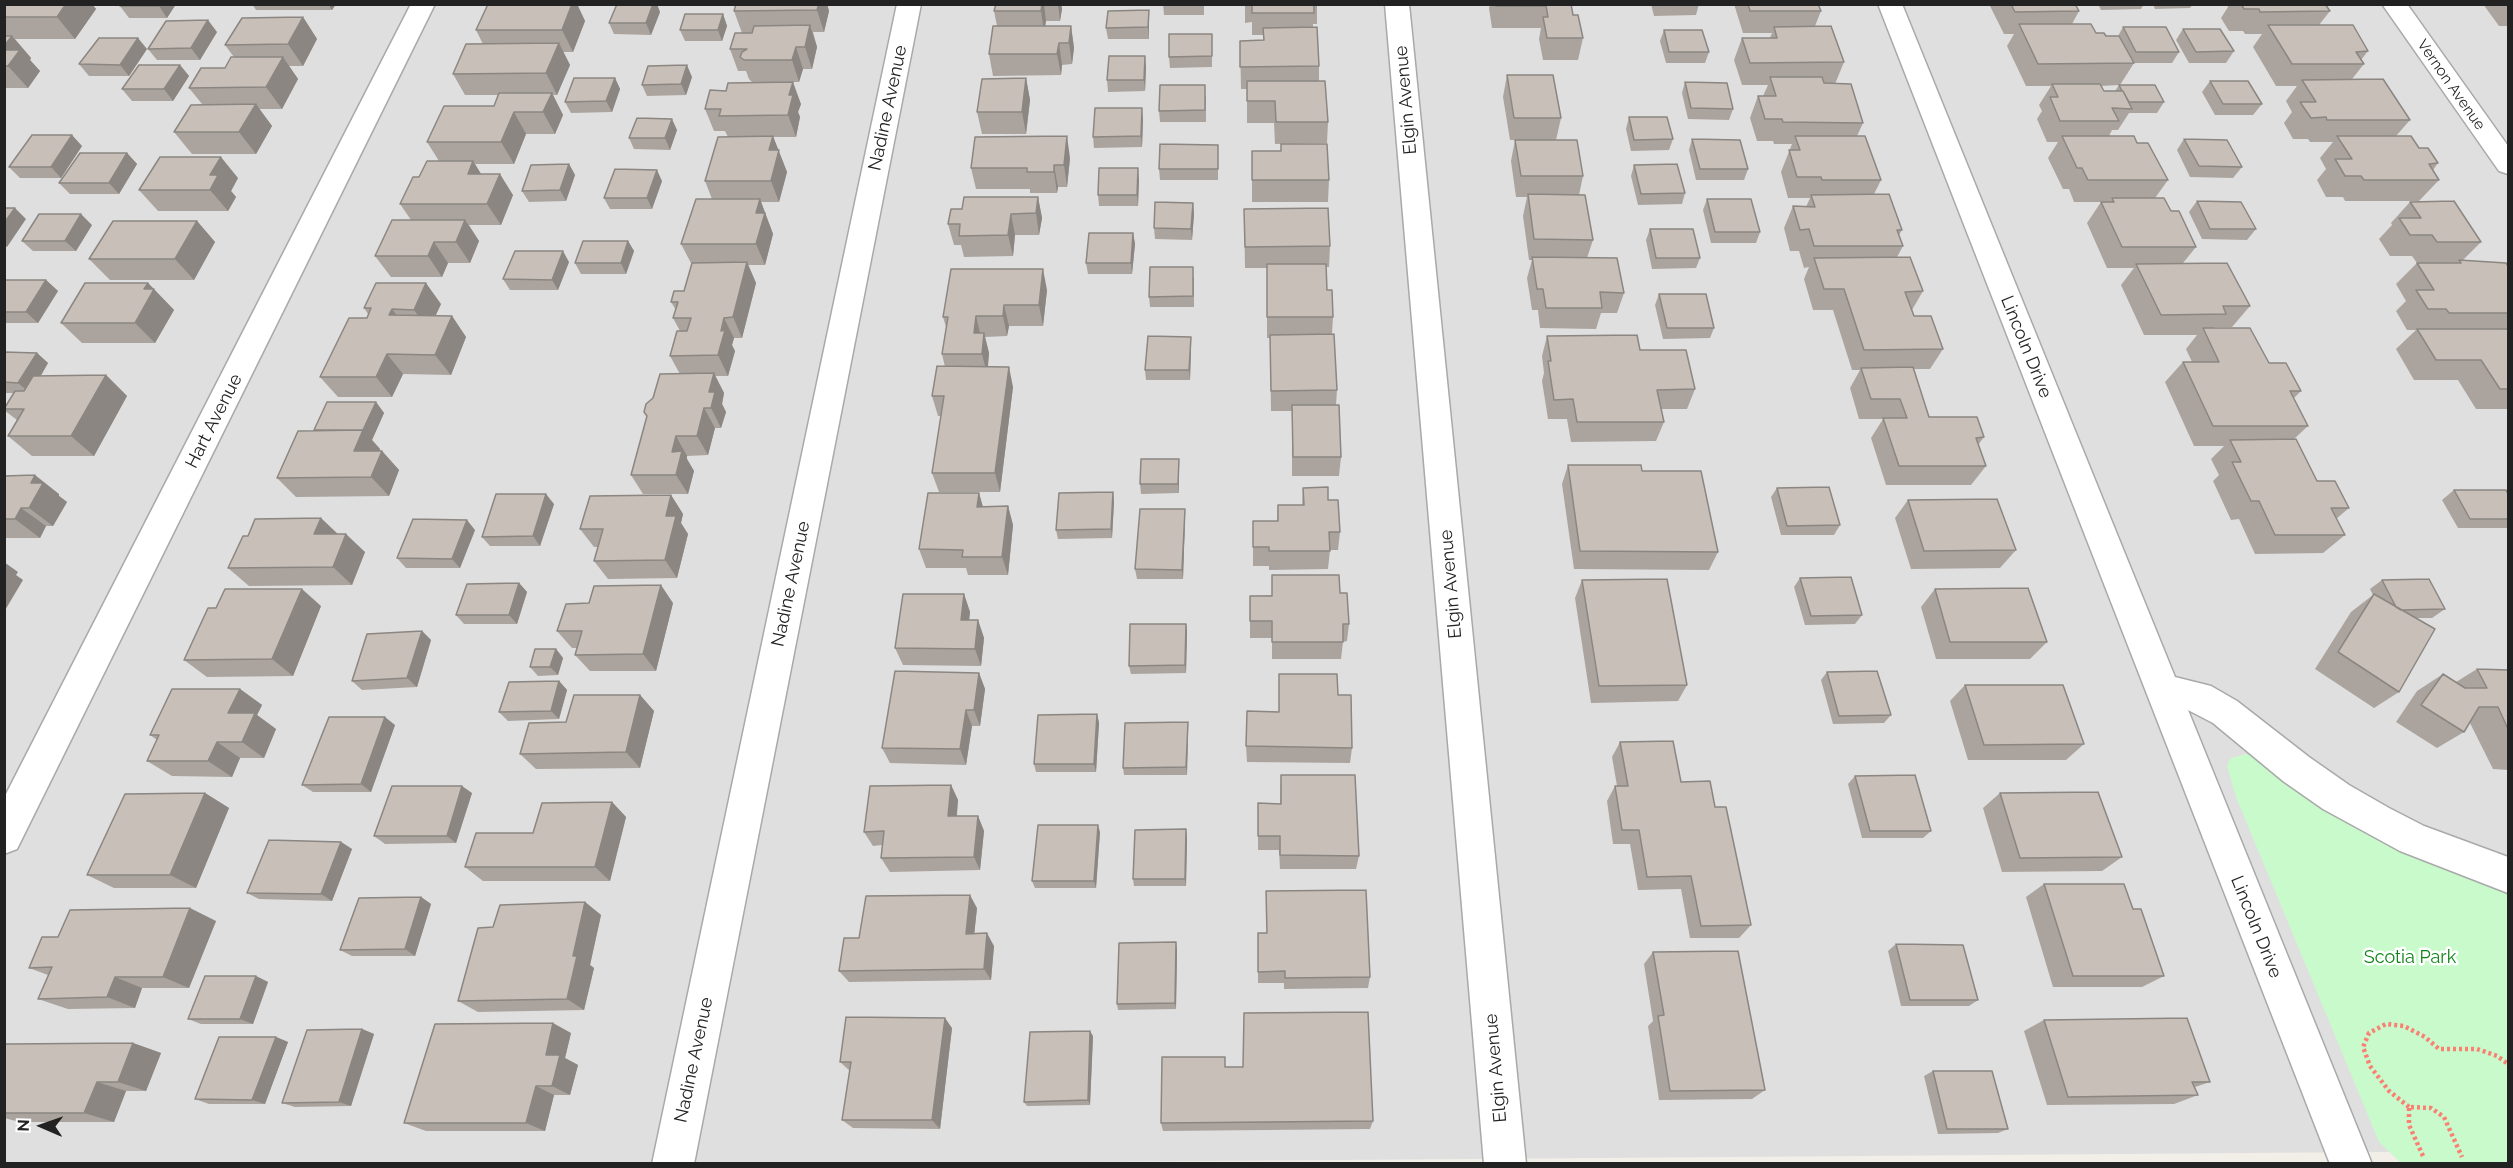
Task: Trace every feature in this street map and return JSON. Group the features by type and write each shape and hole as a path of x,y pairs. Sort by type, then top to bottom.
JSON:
{"street":[{"name":"Hart Avenue","path":"4,837 423,4"},
{"name":"Nadine Avenue","path":"673,1164 909,4"},
{"name":"Elgin Avenue","path":"1397,4 1504,1164"},
{"name":"Lincoln Drive","path":"1890,4 2351,1164"},
{"name":"Vernon Avenue","path":"2394,4 2508,165"},
{"path":"2161,690 2199,697 2225,712 2296,769 2336,797 2376,820 2414,840 2508,875"}],"path":[{"path":"2462,1157 2444,1117 2431,1108 2409,1107 2389,1091 2370,1066 2363,1047 2369,1033 2386,1024 2404,1026 2425,1037 2439,1049 2477,1049 2497,1056 2508,1065"},
{"path":"2409,1107 2409,1125 2423,1156"}],"shaded area":[{"path":"5,5 2508,5 2508,1151 820,1164 5,1164"}],"green space":[{"name":"Scotia Park","path":"2247,754 2469,875 2508,887 2508,1163 2401,1163 2379,1142 2236,797 2227,766 2231,758"}],"building":[{"path":"4,4 66,4 57,17 4,17"},
{"path":"121,4 160,4 159,6 120,6"},
{"path":"488,4 572,4 562,30 476,30"},
{"path":"617,4 653,4 646,23 609,23"},
{"path":"736,4 819,4 817,10 734,11"},
{"path":"996,4 1042,4 1041,11 994,11"},
{"path":"1252,4 1314,4 1314,13 1252,13"},
{"path":"1495,4 1571,4 1573,15 1578,15 1583,38 1547,38 1543,17 1548,17 1546,6 1496,6"},
{"path":"1748,4 1818,4 1821,11 1750,11"},
{"path":"2011,4 2075,4 2079,11 2015,12"},
{"path":"2241,4 2325,4 2330,11 2260,12 2259,9 2244,9"},
{"path":"1149,10 1148,27 1106,28 1108,11"},
{"path":"685,14 723,14 718,30 680,30"},
{"path":"303,17 288,44 225,45 242,18"},
{"path":"208,20 191,48 148,49 166,21"},
{"path":"2019,24 2091,24 2096,33 2119,36 2134,63 2038,64"},
{"path":"810,25 805,47 796,47 792,60 744,60 740,57 747,49 730,49 735,33 752,33 754,26"},
{"path":"2268,25 2353,25 2368,51 2356,52 2364,64 2292,64"},
{"path":"993,26 1071,26 1069,43 1059,43 1057,54 989,54"},
{"path":"1831,26 1844,62 1750,63 1742,38 1777,38 1774,27"},
{"path":"1317,27 1319,66 1240,67 1240,41 1264,40 1263,28"},
{"path":"2123,27 2166,27 2179,52 2136,52"},
{"path":"2183,29 2220,29 2234,51 2196,52"},
{"path":"1664,30 1702,30 1709,52 1669,52"},
{"path":"1169,34 1212,34 1212,56 1169,57"},
{"path":"4,36 12,36 4,46"},
{"path":"99,38 138,38 120,65 79,64"},
{"path":"559,43 546,73 453,74 466,44"},
{"path":"4,50 20,50 8,66 4,66"},
{"path":"1109,56 1145,56 1144,80 1107,80"},
{"path":"231,57 283,57 266,87 189,88 201,68 225,68"},
{"path":"139,65 180,65 164,89 122,89"},
{"path":"687,65 681,84 642,85 648,66"},
{"path":"1507,75 1553,75 1561,118 1514,118"},
{"path":"1770,77 1822,77 1824,83 1851,84 1863,123 1783,122 1782,119 1765,119 1758,96 1776,96"},
{"path":"574,78 615,78 606,101 565,102"},
{"path":"1026,78 1022,112 977,112 982,79"},
{"path":"2383,79 2410,120 2311,118 2300,102 2316,102 2302,80"},
{"path":"1247,81 1325,81 1328,122 1276,122 1275,101 1247,101"},
{"path":"2210,81 2248,81 2262,104 2223,104"},
{"path":"793,82 789,95 793,95 788,115 719,116 721,109 705,109 710,90 726,91 728,83"},
{"path":"1685,82 1727,83 1733,109 1691,108"},
{"path":"2052,84 2100,84 2104,91 2123,91 2132,109 2112,108 2119,121 2060,121 2050,97 2058,97"},
{"path":"1160,85 1205,85 1205,110 1159,111"},
{"path":"2119,85 2155,85 2164,102 2129,102"},
{"path":"499,93 552,93 543,112 514,112 501,142 427,142 444,106 494,106"},
{"path":"256,104 239,132 174,132 191,105"},
{"path":"1095,108 1142,108 1141,136 1093,137"},
{"path":"1629,117 1667,117 1673,139 1634,140"},
{"path":"637,118 672,119 665,138 629,138"},
{"path":"32,135 72,135 51,167 9,167"},
{"path":"773,136 769,150 779,150 771,181 705,181 718,137"},
{"path":"1067,136 1064,165 1054,165 1054,172 1027,172 1027,168 971,168 975,137"},
{"path":"1795,136 1865,136 1881,180 1822,180 1821,177 1797,177 1789,150 1800,150"},
{"path":"2062,136 2134,136 2137,143 2148,143 2168,180 2088,180 2082,168 2077,168"},
{"path":"2337,136 2411,136 2419,148 2428,148 2438,163 2429,164 2439,180 2364,180 2361,176 2345,176 2335,159 2352,159"},
{"path":"1692,139 1740,140 1748,169 1700,169"},
{"path":"2184,139 2227,140 2242,167 2199,166"},
{"path":"1515,140 1577,140 1583,176 1521,176"},
{"path":"1160,144 1218,145 1218,169 1159,169"},
{"path":"1281,144 1327,144 1329,180 1252,180 1252,151 1281,151"},
{"path":"80,153 127,153 109,183 59,183"},
{"path":"160,157 221,157 210,175 218,175 210,190 139,190"},
{"path":"427,161 473,161 468,174 500,174 487,204 400,204 413,177 419,177"},
{"path":"569,164 560,190 522,191 531,165"},
{"path":"1677,164 1685,193 1641,194 1634,165"},
{"path":"1099,168 1138,168 1137,195 1098,195"},
{"path":"615,169 657,170 647,198 604,198"},
{"path":"1528,194 1585,195 1593,240 1534,239"},
{"path":"1889,194 1902,230 1897,230 1903,246 1814,246 1809,229 1800,230 1793,206 1815,207 1811,195"},
{"path":"964,197 1038,197 1036,213 1011,214 1008,235 959,236 960,224 948,224 951,209 962,209"},
{"path":"2112,198 2164,198 2171,211 2179,211 2196,247 2122,247 2101,202 2114,202"},
{"path":"696,199 760,199 756,213 765,213 756,244 681,244"},
{"path":"1707,199 1751,199 1760,232 1715,232"},
{"path":"2197,201 2241,202 2256,229 2210,229"},
{"path":"2454,201 2481,242 2437,242 2432,235 2410,235 2399,218 2421,218 2410,202"},
{"path":"1155,202 1193,203 1191,229 1154,228"},
{"path":"4,208 15,208 4,223"},
{"path":"1328,208 1330,246 1245,247 1244,209"},
{"path":"39,214 81,214 65,241 22,241"},
{"path":"392,220 465,220 456,242 434,242 428,256 375,256"},
{"path":"113,221 197,221 175,259 89,259"},
{"path":"1650,229 1693,229 1700,258 1656,258"},
{"path":"1089,233 1133,233 1131,263 1086,263"},
{"path":"583,241 628,241 621,263 575,263"},
{"path":"515,251 563,251 552,280 503,279"},
{"path":"1532,257 1617,258 1624,293 1600,292 1602,308 1546,308 1543,289 1537,289"},
{"path":"1910,257 1923,291 1905,292 1914,316 1931,316 1943,349 1864,350 1844,289 1824,289 1814,258"},
{"path":"2459,260 2506,263 2508,266 2508,313 2449,313 2446,309 2428,309 2416,290 2434,290 2417,263 2461,263"},
{"path":"747,262 733,317 724,318 721,331 725,330 718,355 670,356 677,331 687,331 691,318 673,318 678,302 671,302 674,291 684,291 692,263"},
{"path":"2227,263 2250,306 2223,306 2226,314 2161,315 2136,264"},
{"path":"1267,264 1326,264 1327,290 1332,290 1333,317 1267,317"},
{"path":"1150,267 1193,267 1193,296 1149,297"},
{"path":"951,269 1043,269 1039,305 1004,305 1003,316 976,316 974,333 984,333 982,354 942,354 948,317 943,317"},
{"path":"4,280 46,280 26,312 4,312"},
{"path":"85,283 148,283 144,289 154,289 135,323 61,323"},
{"path":"376,283 426,283 414,310 392,309 389,315 452,316 435,355 387,354 376,377 320,377 349,318 367,318 371,308 364,308"},
{"path":"1659,294 1706,294 1714,328 1667,328"},
{"path":"2203,328 2250,328 2269,363 2286,363 2301,391 2290,391 2308,426 2213,426 2183,362 2219,362"},
{"path":"2417,329 2508,329 2508,389 2500,389 2481,360 2436,360"},
{"path":"1334,334 1337,390 1271,391 1270,335"},
{"path":"1637,335 1640,350 1686,350 1695,389 1657,390 1664,422 1577,422 1573,399 1554,400 1547,336"},
{"path":"1148,336 1191,337 1189,370 1145,370"},
{"path":"4,352 37,353 18,383 4,382"},
{"path":"937,366 1009,367 995,473 932,473 944,396 932,396"},
{"path":"1913,367 1929,417 1977,417 1984,437 1976,438 1986,466 1899,466 1883,418 1907,418 1900,399 1871,399 1861,368"},
{"path":"714,373 709,392 715,392 711,408 704,408 697,436 676,436 672,452 682,451 676,475 631,475 647,416 644,412 646,404 653,398 660,374"},
{"path":"106,375 71,436 8,436 24,409 4,409 15,391 24,391 33,376"},
{"path":"327,402 376,402 363,430 314,430"},
{"path":"1292,405 1339,405 1341,457 1293,457"},
{"path":"363,430 354,451 382,451 371,477 277,478 298,431"},
{"path":"2296,439 2317,481 2335,481 2349,508 2331,508 2345,535 2275,535 2259,501 2251,501 2232,462 2241,462 2230,440"},
{"path":"1141,459 1179,459 1178,484 1140,484"},
{"path":"1568,465 1641,465 1642,471 1701,471 1718,552 1580,551"},
{"path":"35,475 31,483 43,483 29,508 21,508 15,519 4,519 4,476"},
{"path":"1328,487 1328,500 1338,500 1340,532 1329,532 1330,551 1269,551 1269,547 1253,547 1253,521 1278,521 1278,505 1304,505 1303,488"},
{"path":"1829,487 1840,525 1787,526 1777,488"},
{"path":"2454,490 2506,490 2508,519 2470,519"},
{"path":"1113,492 1111,529 1056,530 1059,493"},
{"path":"928,493 979,493 977,507 1008,506 1002,557 962,557 963,550 919,549"},
{"path":"496,494 546,494 533,536 482,537"},
{"path":"671,495 666,516 676,516 665,560 594,561 603,529 580,529 590,496"},
{"path":"1997,499 2016,550 1924,551 1908,500"},
{"path":"1140,509 1185,509 1182,570 1135,569"},
{"path":"321,518 314,534 346,534 333,567 228,568 243,536 248,536 255,519"},
{"path":"413,519 467,520 452,559 397,558"},
{"path":"1272,575 1339,575 1340,593 1347,593 1349,624 1343,624 1343,642 1272,642 1272,621 1250,621 1250,596 1272,596"},
{"path":"1851,577 1862,615 1811,616 1800,578"},
{"path":"1667,579 1687,685 1599,686 1582,580"},
{"path":"2429,579 2445,609 2401,610 2396,607 2382,580"},
{"path":"519,583 509,615 456,615 467,584"},
{"path":"661,585 643,654 575,655 582,631 557,631 566,604 589,603 594,586"},
{"path":"2028,588 2047,642 1950,642 1935,589"},
{"path":"225,589 302,589 272,659 184,660 208,608 216,608"},
{"path":"903,594 964,594 961,620 978,620 975,649 895,648"},
{"path":"2374,594 2435,629 2399,692 2338,652"},
{"path":"1130,624 1186,624 1185,665 1129,666"},
{"path":"422,631 407,678 352,681 367,634"},
{"path":"535,649 556,649 550,667 530,667"},
{"path":"2477,669 2508,670 2508,729 2498,707 2479,707 2464,732 2421,705 2443,674 2465,688 2487,688"},
{"path":"895,671 979,673 974,710 966,710 960,749 882,748"},
{"path":"1877,671 1891,715 1839,716 1827,672"},
{"path":"1279,674 1337,674 1338,695 1351,695 1352,748 1246,746 1247,711 1279,712"},
{"path":"559,681 551,711 499,712 509,682"},
{"path":"1965,685 2063,685 2084,744 1984,745"},
{"path":"172,689 240,689 228,713 255,713 242,742 217,742 208,761 147,761 159,735 150,735"},
{"path":"574,695 640,695 626,752 520,754 529,723 566,722"},
{"path":"1097,714 1094,764 1034,764 1038,715"},
{"path":"329,717 385,717 361,784 302,785"},
{"path":"1188,722 1186,767 1123,768 1125,723"},
{"path":"1673,741 1681,782 1710,781 1715,807 1726,807 1751,925 1701,926 1691,876 1647,877 1639,830 1622,830 1615,786 1628,786 1620,742"},
{"path":"1281,775 1355,775 1359,856 1280,855 1280,836 1258,836 1258,803 1281,804"},
{"path":"1915,775 1931,831 1870,831 1855,776"},
{"path":"951,785 948,816 978,816 974,857 881,858 884,831 864,832 870,786"},
{"path":"392,786 462,786 447,836 374,836"},
{"path":"2098,792 2122,857 2020,858 2000,793"},
{"path":"205,793 170,875 87,875 125,794"},
{"path":"612,802 595,867 465,867 476,833 533,833 542,803"},
{"path":"1038,825 1098,825 1094,881 1032,881"},
{"path":"1186,829 1185,879 1133,879 1135,830"},
{"path":"269,840 341,842 321,894 247,893"},
{"path":"2044,884 2124,884 2133,909 2141,909 2164,976 2073,976"},
{"path":"1366,890 1370,977 1285,978 1285,971 1258,972 1258,933 1267,933 1266,891"},
{"path":"970,895 966,934 987,933 984,969 839,971 844,938 859,938 866,896"},
{"path":"421,897 405,949 340,950 359,898"},
{"path":"585,902 573,956 577,956 567,999 458,1001 478,928 493,927 500,905"},
{"path":"190,908 163,977 115,977 107,997 38,999 52,967 29,968 42,937 58,937 70,910"},
{"path":"1176,942 1175,1003 1117,1004 1119,943"},
{"path":"1896,944 1963,945 1978,1000 1910,1000"},
{"path":"1738,951 1765,1090 1670,1091 1658,1016 1664,1015 1653,952"},
{"path":"205,976 256,976 240,1019 188,1019"},
{"path":"1368,1012 1373,1121 1161,1123 1162,1057 1225,1057 1225,1067 1243,1067 1244,1013"},
{"path":"846,1017 945,1018 932,1120 842,1120 851,1062 840,1062"},
{"path":"2187,1018 2210,1082 2192,1082 2198,1095 2068,1097 2044,1020"},
{"path":"553,1023 546,1055 560,1055 552,1086 536,1086 526,1123 404,1123 435,1024"},
{"path":"362,1029 339,1102 282,1103 307,1030"},
{"path":"1090,1031 1088,1100 1024,1102 1030,1032"},
{"path":"219,1037 276,1037 252,1100 195,1099"},
{"path":"133,1043 118,1082 97,1082 84,1113 4,1113 4,1048 6,1044"},
{"path":"1933,1071 1992,1071 2008,1129 1947,1129"}]}
